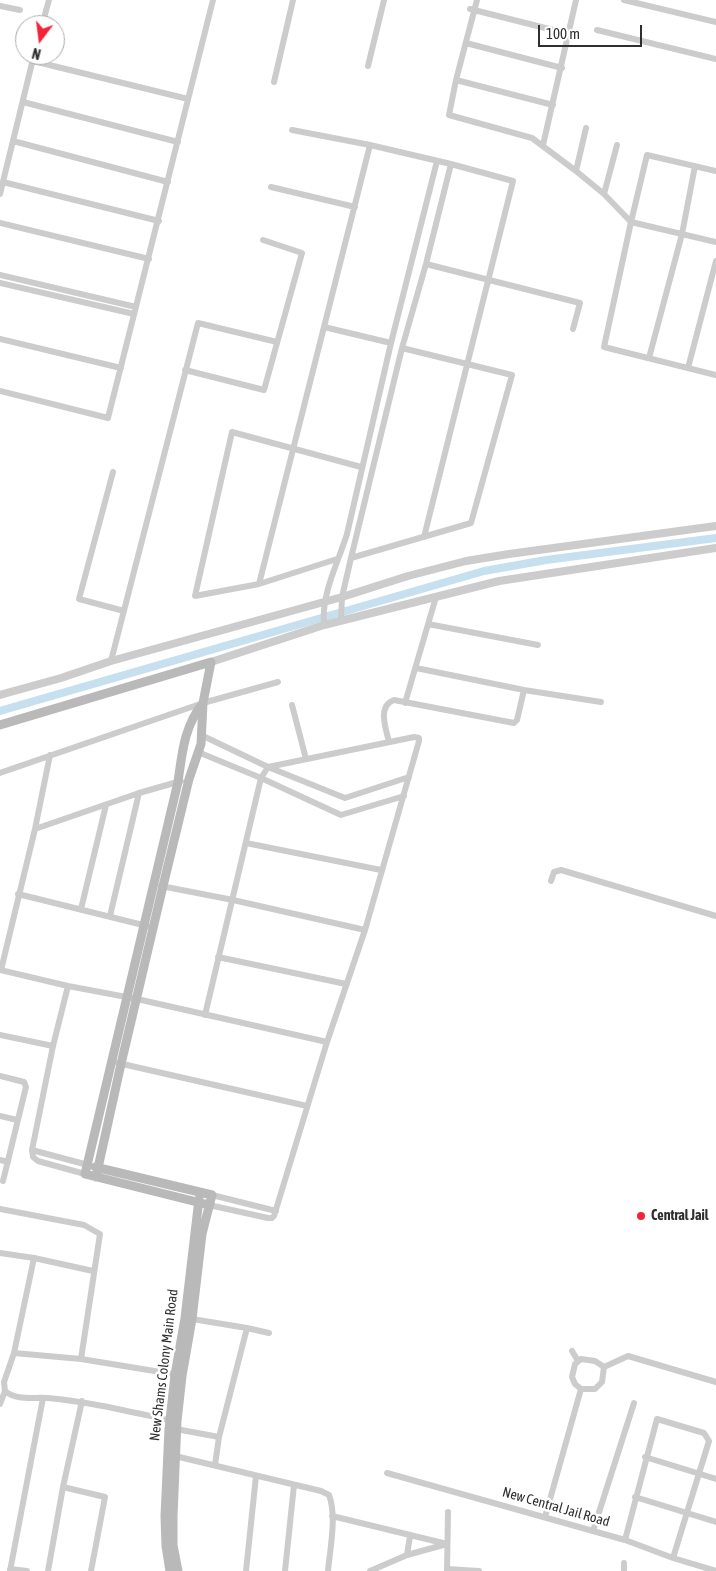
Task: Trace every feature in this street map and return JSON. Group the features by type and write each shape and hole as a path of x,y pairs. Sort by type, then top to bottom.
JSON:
{"main road":[{"path":"0,725 211,662 203,703 198,752 158,885"},
{"path":"97,1172 117,1063 158,885 184,741 192,718 203,703"},
{"path":"117,1063 86,1170 212,1195"},
{"path":"97,1172 209,1205"},
{"name":"New Shams Colony Main Road","path":"170,1571 166,1546 165,1516 178,1375 200,1192"},
{"name":"New Shams Colony Main Road","path":"178,1375 192,1319 202,1234 212,1195"},
{"name":"New Shams Colony Main Road","path":"174,1424 173,1545 178,1571"}],"street":[{"path":"45,15 49,0"},
{"path":"0,391 108,418 213,0"},
{"path":"274,82 293,0"},
{"path":"368,66 384,0"},
{"path":"477,0 472,9 449,116 532,138 604,194 631,222 716,242"},
{"path":"543,145 576,0"},
{"path":"624,0 716,22"},
{"path":"0,6 20,10"},
{"path":"472,9 569,34"},
{"path":"596,30 716,59"},
{"path":"466,43 562,68"},
{"path":"0,194 32,65"},
{"path":"60,65 188,100"},
{"path":"456,80 552,105"},
{"path":"23,102 178,142"},
{"path":"576,171 586,128"},
{"path":"292,130 370,145 513,181 424,537"},
{"path":"13,141 168,182"},
{"path":"259,584 370,145"},
{"path":"604,194 617,145"},
{"path":"716,171 647,155 604,347 716,375"},
{"path":"323,622 325,605 337,559 347,534 390,343 437,161"},
{"path":"340,619 351,558 402,348 426,264 450,164"},
{"path":"649,358 682,234 695,166"},
{"path":"3,182 158,221"},
{"path":"271,187 355,207"},
{"path":"0,223 149,260"},
{"path":"185,370 264,390 302,253 263,240"},
{"path":"688,368 716,261"},
{"path":"426,264 580,303 573,329"},
{"path":"0,275 135,310"},
{"path":"0,283 135,310"},
{"path":"112,661 198,323 277,342"},
{"path":"324,327 390,343"},
{"path":"0,339 121,368"},
{"path":"351,558 471,523 512,375 402,348"},
{"path":"337,559 259,584 195,596 232,432 361,467"},
{"path":"113,472 79,599 124,611"},
{"path":"0,695 112,661 325,605 408,576 466,561 716,526"},
{"path":"211,662 323,622 499,581 716,548"},
{"path":"405,703 436,597"},
{"path":"428,624 538,645"},
{"path":"416,668 524,690 600,702"},
{"path":"0,773 203,703 278,682"},
{"path":"389,742 384,723 384,709 389,702 394,700 514,723 517,720 524,690"},
{"path":"292,704 306,760"},
{"path":"201,735 268,767 345,798 409,776"},
{"path":"205,1015 261,778 268,767 414,737 419,738 404,796 364,930 327,1042 276,1211 272,1218 268,1218 209,1205"},
{"path":"198,752 342,815 404,796"},
{"path":"50,755 35,829 0,970 327,1042"},
{"path":"35,829 139,793 189,779"},
{"path":"110,916 139,793"},
{"path":"82,909 106,805"},
{"path":"246,843 381,870"},
{"path":"551,881 554,872 560,870 567,871 716,916"},
{"path":"158,885 364,930"},
{"path":"18,894 149,926"},
{"path":"218,957 346,984"},
{"path":"68,986 53,1046 32,1150 33,1157 38,1161 86,1170"},
{"path":"0,1035 53,1046"},
{"path":"117,1063 307,1106"},
{"path":"0,1076 24,1082 26,1087 3,1180"},
{"path":"0,1116 17,1120"},
{"path":"0,1160 8,1162"},
{"path":"212,1195 276,1211"},
{"path":"0,1209 84,1225 100,1234 81,1359"},
{"path":"0,1253 34,1258 93,1271"},
{"path":"34,1258 14,1352 2,1382 5,1391 12,1397 82,1401 219,1437"},
{"path":"192,1319 269,1333"},
{"path":"215,1465 219,1437 247,1328"},
{"path":"572,1351 578,1361"},
{"path":"14,1352 81,1359 178,1375"},
{"path":"604,1367 628,1356 716,1382"},
{"path":"581,1359 601,1363 604,1367 602,1382 595,1389 581,1389 575,1384 572,1371 581,1359"},
{"path":"545,1517 581,1389"},
{"path":"0,1404 5,1391"},
{"path":"27,1571 10,1570 44,1398"},
{"path":"48,1571 63,1487 82,1401"},
{"path":"592,1531 634,1403"},
{"path":"624,1540 657,1419 704,1433 709,1441 673,1558"},
{"path":"175,1456 329,1495 332,1516 328,1571"},
{"path":"646,1457 716,1479"},
{"name":"New Central Jail Road","path":"387,1473 624,1540 716,1571"},
{"path":"246,1571 256,1476"},
{"path":"285,1571 294,1485"},
{"path":"63,1487 105,1497 92,1571"},
{"path":"636,1496 716,1522"},
{"path":"448,1512 447,1570 478,1571"},
{"path":"332,1516 447,1544"},
{"path":"408,1555 410,1536"},
{"path":"370,1571 408,1555 447,1544"},
{"path":"624,1563 624,1571"}],"waterway":[{"path":"0,711 484,571 546,560 716,538"}],"place":[{"name":"Central Jail","path":"641,1216"}]}
